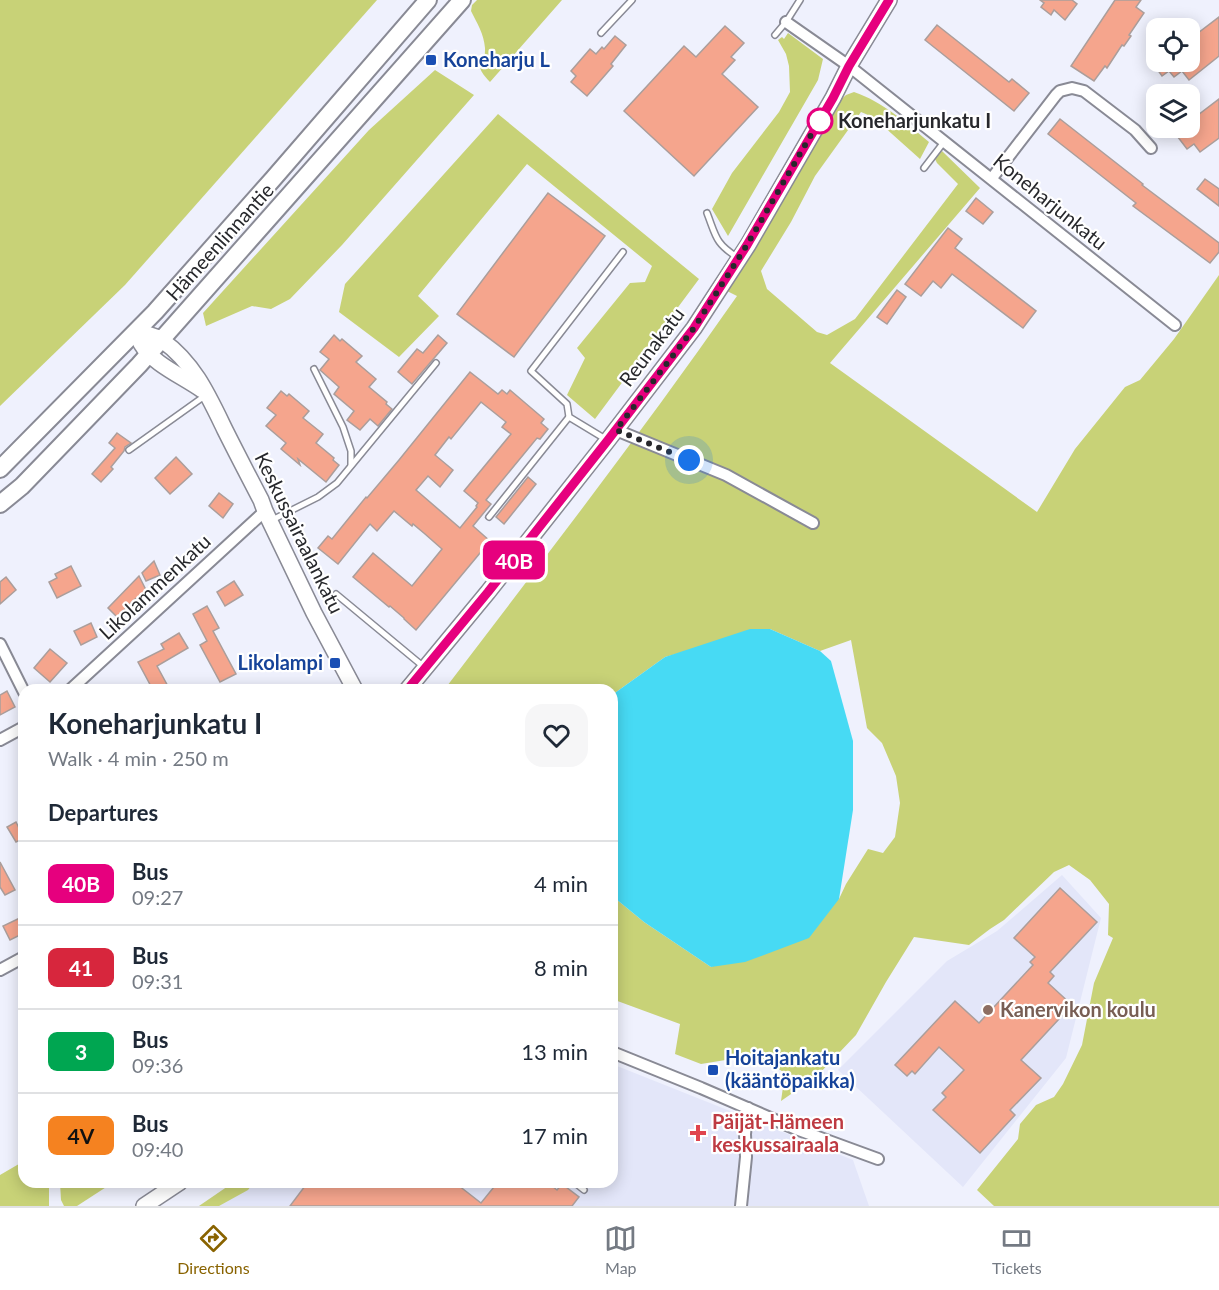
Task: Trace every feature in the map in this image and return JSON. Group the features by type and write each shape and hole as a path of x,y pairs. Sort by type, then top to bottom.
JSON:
{"main road":[{"name":"Hämeenlinnantie","path":"0,470 137,332 428,0"},
{"name":"Hämeenlinnantie","path":"0,504 22,486 161,340 462,0"}],"street":[{"name":"Reunakatu","path":"412,684 488,592 694,328 739,258 889,0"},
{"name":"Koneharjunkatu","path":"786,22 849,66 1175,325"},
{"path":"992,178 1056,95 1065,89 1084,91 1135,130 1151,148"},
{"name":"Keskussairaalankatu","path":"137,332 161,340 179,354 192,369 261,500 314,613 352,684"},
{"name":"Keskussairaalankatu","path":"137,332 148,354 207,394"},
{"path":"612,435 726,474 813,523"},
{"name":"Likolammenkatu","path":"77,684 267,516"},
{"path":"0,644 20,684"},
{"path":"0,740 18,730"},
{"path":"0,970 18,960"},
{"path":"618,1055 796,1129 878,1159"},
{"path":"741,1206 748,1108"},
{"path":"144,1206 171,1188"}],"lane":[{"path":"601,33 632,0"},
{"path":"775,35 800,0"},
{"path":"924,168 944,142"},
{"path":"707,213 718,242 739,258"},
{"path":"489,517 569,417 567,404 531,371 622,252"},
{"path":"267,516 318,497 337,483 436,363"},
{"path":"314,369 343,426 351,451 351,465"},
{"path":"129,450 207,394"},
{"path":"569,417 612,435"},
{"path":"336,594 425,668"}],"shaded area":[{"name":"Kanervikon koulu","path":"1062,875 1101,918 1066,1058 963,1187 838,1070 947,961 997,931"},
{"name":"Päijät-Hämeen keskussairaala","path":"618,1066 853,1160 869,1206 199,1206 225,1188 618,1188"}],"green space":[{"path":"0,0 377,0 125,285 0,406"},
{"path":"477,0 562,0 490,82 480,68 485,48 480,29 471,11 472,5"},
{"path":"788,33 823,59 818,80 728,236 712,209 732,173 779,112 790,92 789,66 786,54 778,40 782,37 784,39"},
{"path":"435,70 474,95 342,245 290,299 271,309 252,306 206,326 203,313 369,130"},
{"path":"854,92 865,96 884,107 929,142 920,159 873,117 861,112 815,176 791,222 761,271 767,289 817,332 827,335 855,319 958,184 935,159 942,151 980,188 830,363 1037,512 1075,449 1125,387 1140,380 1174,339 1219,275 1219,1206 994,1206 977,1190 1018,1139 1020,1124 1036,1105 1054,1097 1063,1084 1082,1045 1094,983 1113,938 1108,935 1109,904 1090,880 1069,865 1054,872 1004,920 969,945 914,937 856,1035 817,1076 781,1101 785,1073 756,1055 701,1064 675,1054 680,1024 618,1001 618,901 644,922 711,967 839,899 868,849 883,853 895,837 900,803 896,776 882,743 867,728 851,640 820,651 770,629 665,657 618,691 618,684 449,684 629,446 737,296 725,290 837,103 846,95"},
{"path":"498,114 699,279 595,419 567,395 585,358 577,348 630,283 645,282 652,266 527,164 418,296 439,316 399,357 339,312 345,284"},
{"path":"18,1164 18,1188 49,1188 49,1206 0,1206 0,1175"},
{"path":"60,1188 105,1188 77,1206 64,1206"},
{"path":"225,1188 250,1188 219,1206 199,1206"}],"water":[{"path":"750,629 770,629 820,651 831,661 853,741 853,810 839,899 809,938 745,962 711,967 644,922 618,901 618,691 665,657"}],"building":[{"path":"1040,0 1072,0 1077,4 1065,20 1054,10 1051,15 1041,7 1044,3"},
{"path":"1115,0 1141,0 1136,7 1144,13 1124,46 1122,45 1107,68 1105,66 1094,81 1071,66"},
{"path":"1219,17 1219,56 1200,71 1200,31"},
{"path":"937,25 1009,82 1012,79 1029,93 1014,111 925,40"},
{"path":"725,26 744,43 731,57 735,60 722,74 758,107 694,176 624,111 684,46 696,57"},
{"path":"615,36 626,45 611,64 613,66 587,96 571,82 576,76 571,71 590,49 596,54 602,47 604,49"},
{"path":"1170,72 1181,72 1174,77"},
{"path":"1183,72 1199,72 1189,80"},
{"path":"1219,99 1219,138 1200,152 1194,144 1187,149 1179,138 1200,138 1200,113"},
{"path":"1060,119 1219,243 1219,252 1210,263 1133,206 1136,203 1048,134"},
{"path":"1205,179 1219,189 1219,206 1197,189"},
{"path":"548,193 605,236 514,357 457,314"},
{"path":"976,198 993,212 983,224 966,211"},
{"path":"948,228 962,239 955,248 1036,311 1023,328 952,274 941,288 933,281 921,296 905,284"},
{"path":"897,290 906,297 887,324 877,317"},
{"path":"334,335 362,356 356,362 376,379 369,387 392,409 378,426 370,419 360,430 347,420 354,411 334,394 339,387 320,370 329,359 320,352"},
{"path":"438,335 447,343 412,384 398,372 417,349 423,353"},
{"path":"470,372 498,394 502,390 507,394 510,390 544,419 541,423 548,429 540,439 537,438 486,500 491,504 473,526 490,541 416,630 353,577 373,553 412,586 442,549 425,534 394,511 377,531 370,524 338,564 318,548 328,536 332,539","holes":["481,402 506,422 502,427 511,434 464,491 478,503 460,528 416,490 428,476 440,487 453,470 435,455"]},
{"path":"281,391 287,396 289,394 309,411 303,418 323,434 316,443 339,465 326,482 298,459 300,465 281,449 286,443 266,426 276,415 267,408"},
{"path":"117,433 131,443 125,447 111,467 113,469 101,482 92,474 115,448 109,443"},
{"path":"176,457 192,474 170,494 155,478"},
{"path":"528,477 536,484 504,524 496,517"},
{"path":"219,493 233,504 223,518 209,506"},
{"path":"154,561 160,575 146,581 142,573"},
{"path":"71,566 81,586 57,598 49,582 57,578 55,574"},
{"path":"139,576 147,592 135,599 117,617 108,608"},
{"path":"6,577 16,590 0,604 0,582"},
{"path":"234,581 243,595 225,606 217,592"},
{"path":"207,606 219,628 213,631 236,674 220,682 200,645 207,641 193,614"},
{"path":"91,623 97,637 81,645 74,631"},
{"path":"179,633 188,648 157,666 167,684 150,684 138,662 164,649 161,644"},
{"path":"50,649 67,663 50,682 34,668"},
{"path":"7,691 15,707 0,715 0,695"},
{"path":"16,822 18,841 16,842 7,827"},
{"path":"0,862 15,890 5,895 0,887"},
{"path":"1060,888 1097,922 1050,972 1054,976 1048,983 1072,1005 1021,1060 1041,1078 1010,1110 1015,1115 980,1153 933,1110 946,1097 942,1093 964,1070 939,1047 915,1074 912,1071 907,1076 895,1065 955,1001 979,1023 1033,965 1030,962 1035,957 1014,938"},
{"path":"18,919 18,936 10,940 3,926"},
{"path":"304,1188 462,1188 481,1203 493,1188 554,1188 557,1190 567,1188 579,1197 572,1206 290,1206"}],"bus line":[{"name":"40B","path":"412,684 488,592 694,328 747,245 889,0"}],"place":[{"name":"Koneharju L","path":"431,60"},
{"name":"Koneharjunkatu I","path":"820,121"},
{"name":"Likolampi","path":"335,663"},
{"name":"Kanervikon koulu","path":"988,1010"},
{"name":"Hoitajankatu (kääntöpaikka)","path":"713,1070"},
{"name":"Päijät-Hämeen keskussairaala","path":"698,1133"}],"route":[{"path":"689,460 616,430 694,328 747,245 822,116 820,121"}]}
